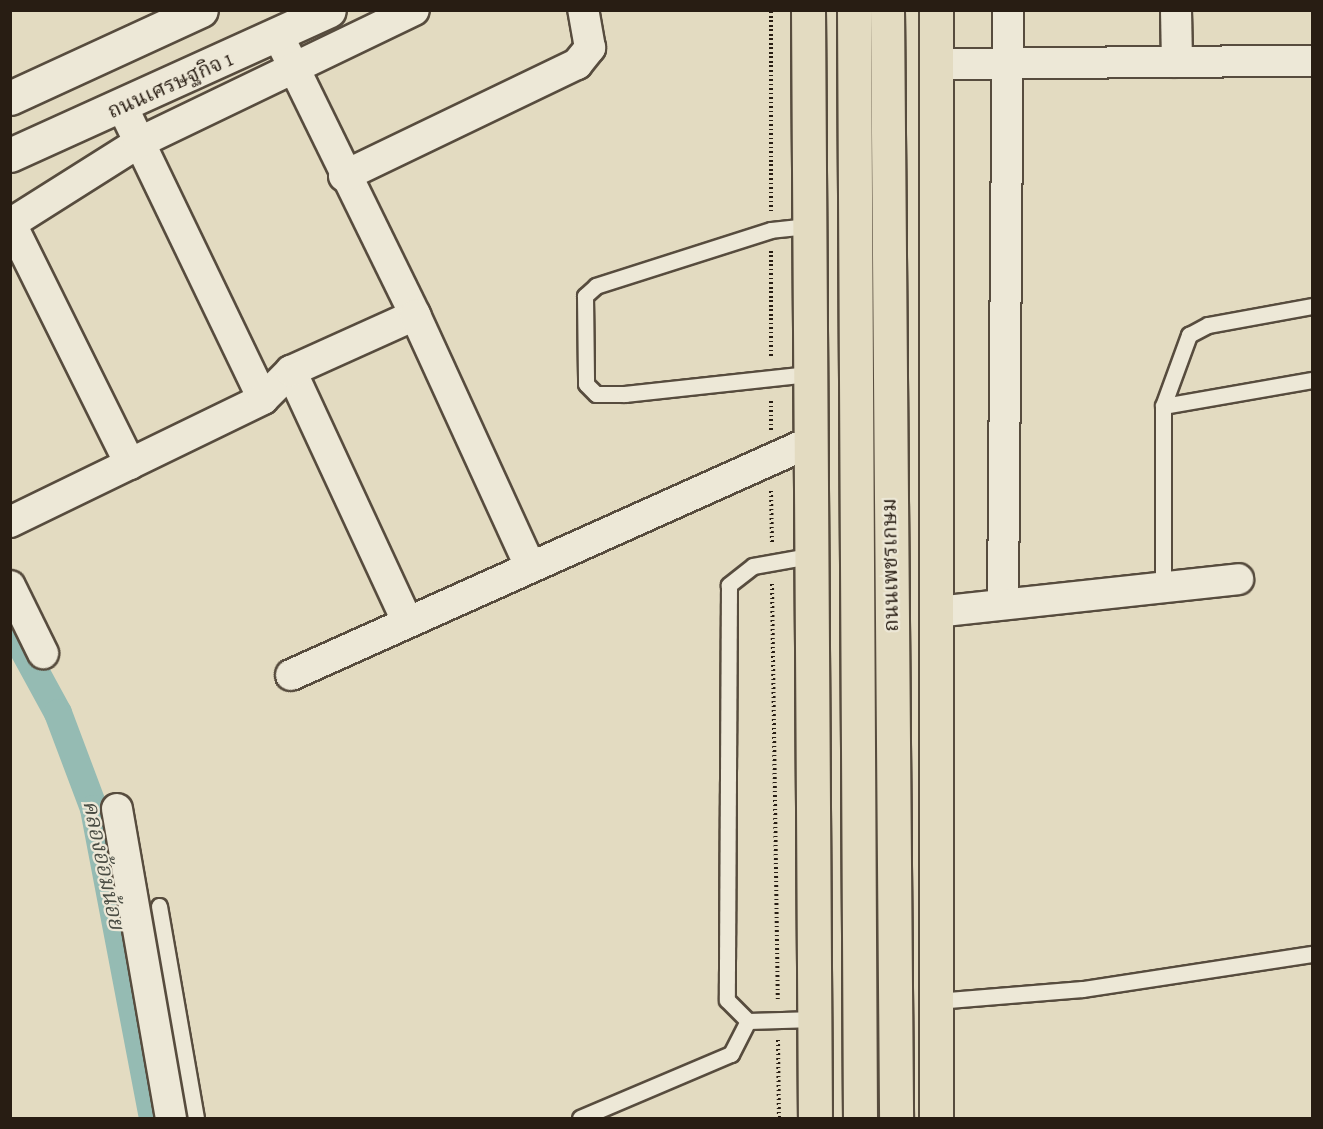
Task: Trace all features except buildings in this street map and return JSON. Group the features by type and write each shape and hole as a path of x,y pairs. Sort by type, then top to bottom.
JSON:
{"main road":[{"path":"10,98 201,10"},
{"name":"ถนนเศรษฐกิจ 1","path":"10,155 278,36 328,10"},
{"path":"808,10 808,443 815,1119"},
{"name":"ถนนเพชรเกษม","path":"854,10 874,455 896,1119"},
{"name":"ถนนเพชรเกษม","path":"860,1119 874,455 887,10"},
{"path":"936,10 936,1119"}],"street":[{"path":"130,464 11,224 138,143 414,10"},
{"path":"344,176 577,64 590,48 582,10"},
{"path":"1003,604 1008,10"},
{"path":"1176,10 1177,62"},
{"path":"278,36 344,176 415,315 529,564"},
{"path":"936,64 1312,61"},
{"path":"122,106 263,399"},
{"path":"10,522 263,399 291,371 415,315"},
{"path":"291,371 406,621"},
{"path":"291,675 529,564 808,443"},
{"path":"936,612 1238,579"},
{"path":"10,586 43,653"},
{"path":"117,809 171,1119"}],"lane":[{"path":"808,226 771,230 596,286 585,297 585,384 596,394 625,394 808,375"},
{"path":"1163,587 1163,406 1189,335 1208,325 1312,306"},
{"path":"1163,406 1312,380"},
{"path":"809,556 753,566 729,585 727,1000 748,1021 814,1019"},
{"path":"159,906 196,1119"},
{"path":"936,1000 1083,989 1312,954"},
{"path":"580,1119 731,1054 748,1021"}],"waterway":[{"name":"คลองอ้อมน้อย","path":"10,625 58,713 94,809 153,1118"}]}
